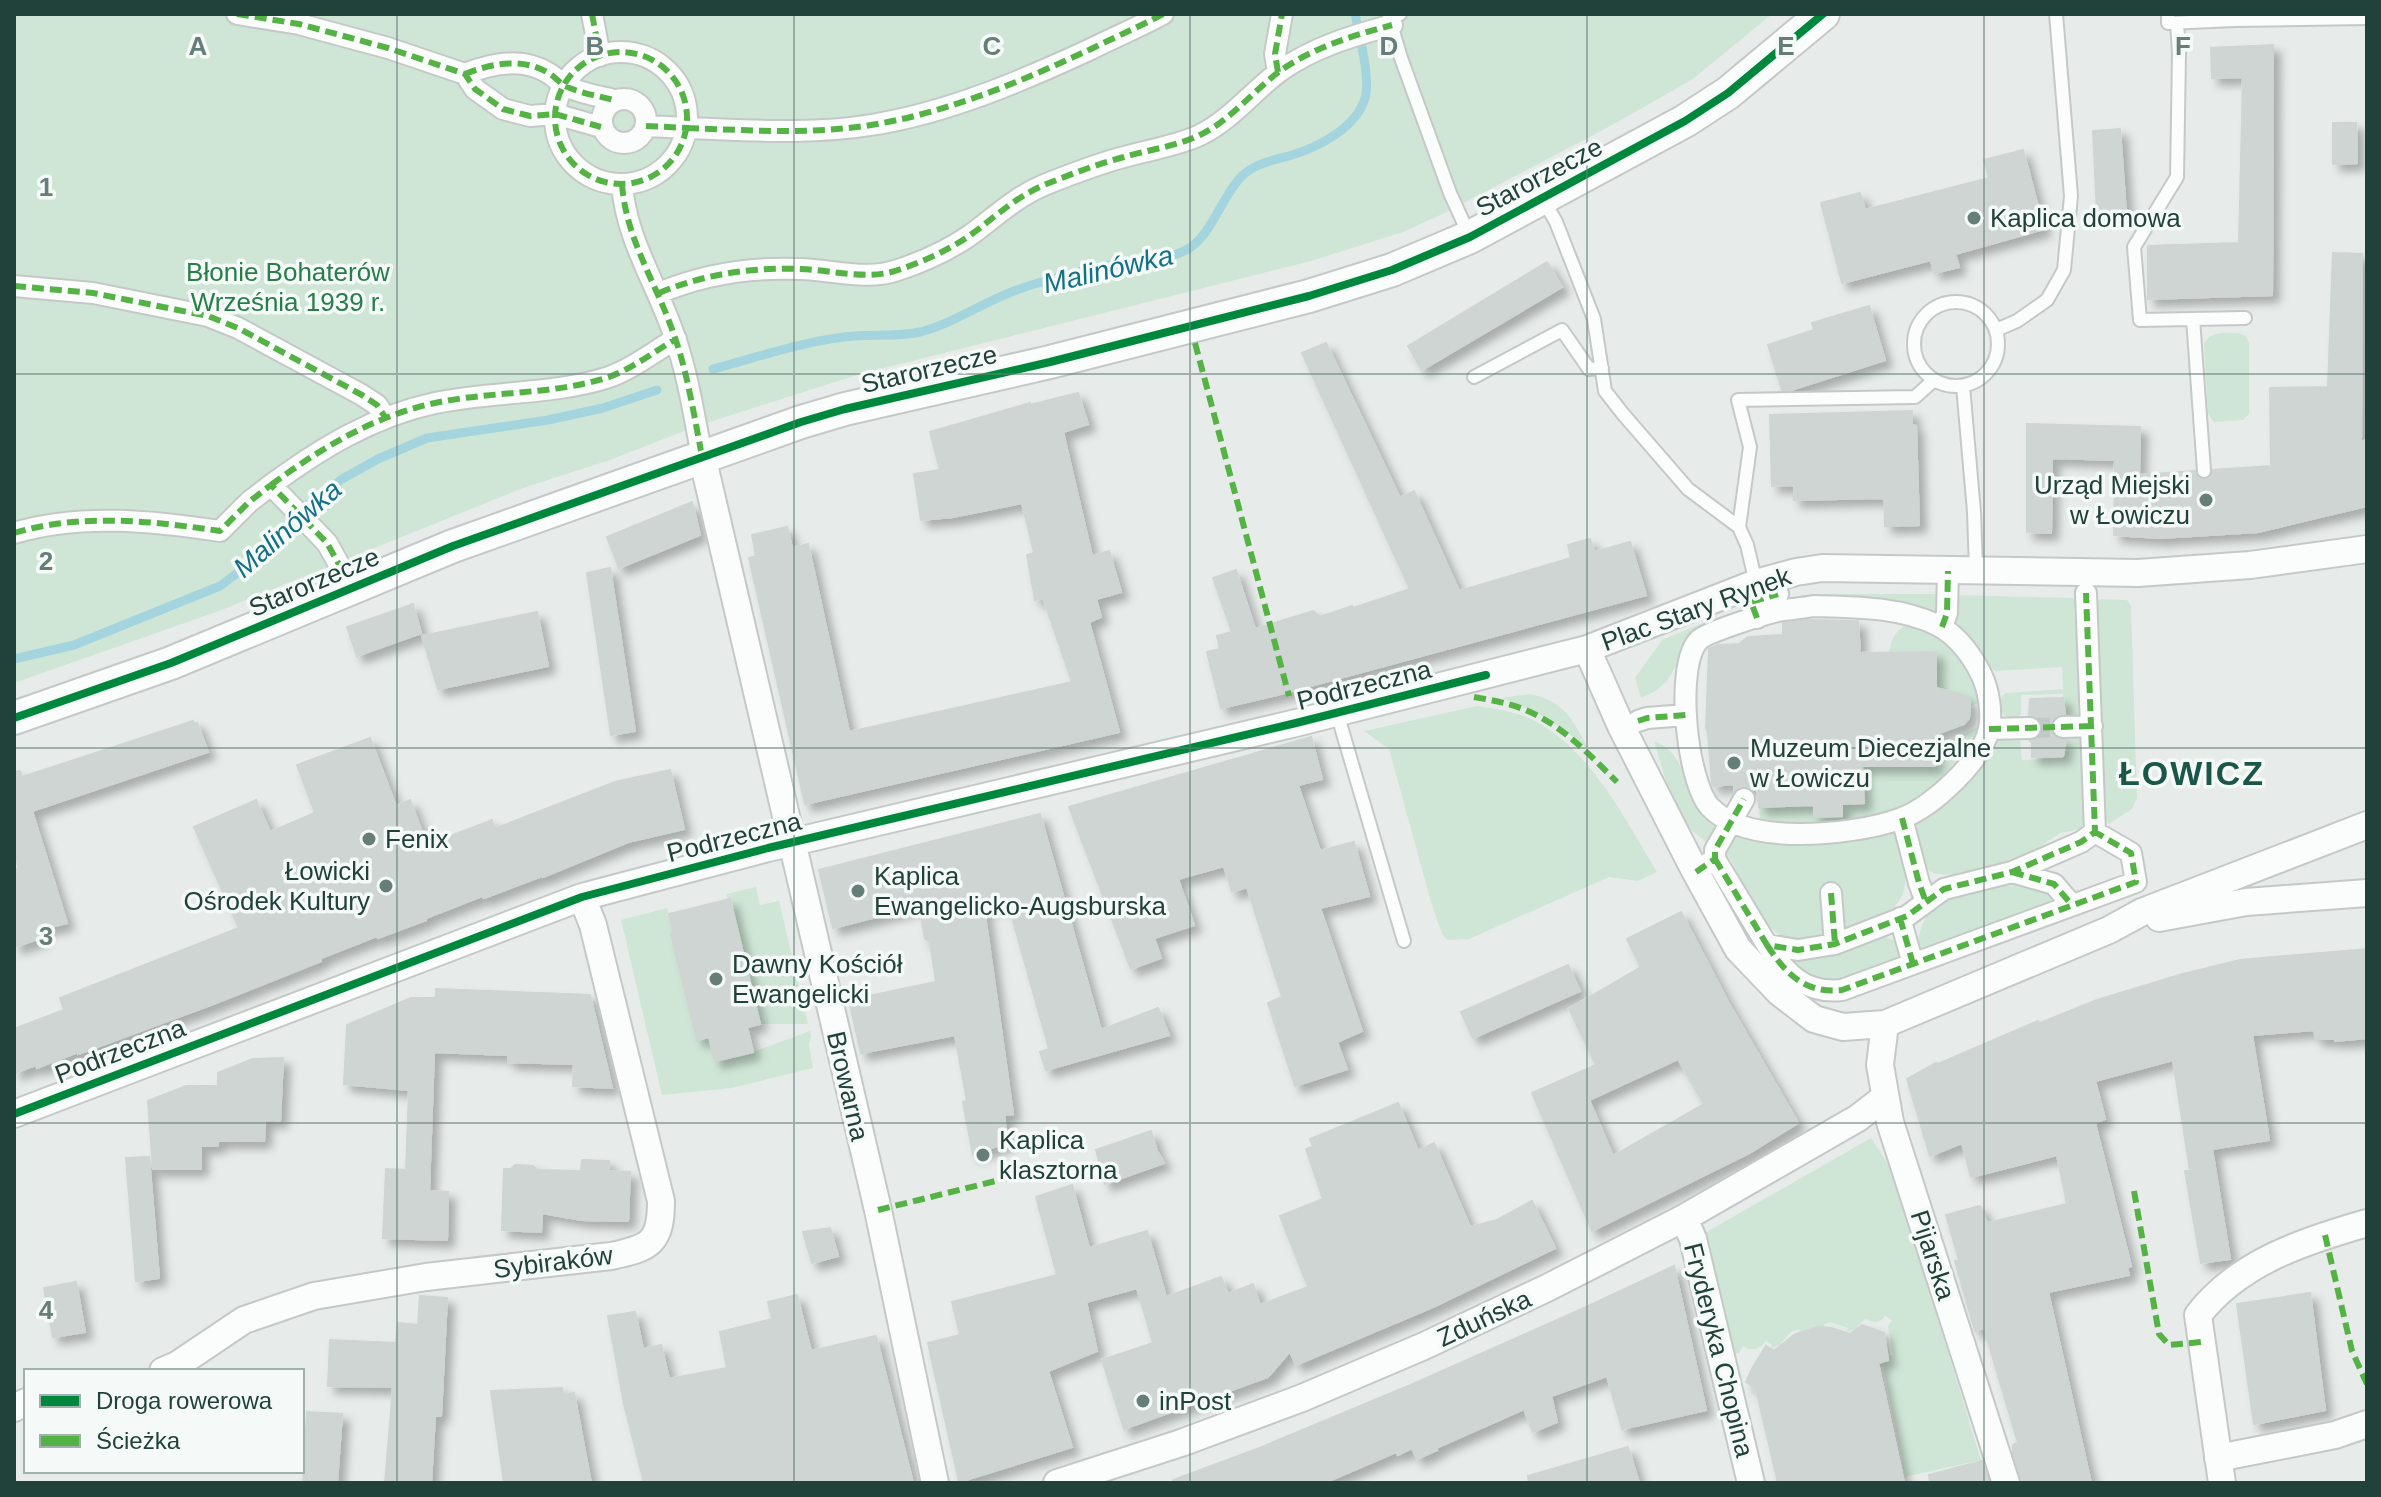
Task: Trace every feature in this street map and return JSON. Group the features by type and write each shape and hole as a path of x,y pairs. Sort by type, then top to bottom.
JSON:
{"street":[{"path":"237,14 299,24 388,48 465,74 475,89 503,109 530,116 555,114 601,127"},
{"path":"592,14 600,56"},
{"path":"646,126 810,131 871,125 960,101 1044,70 1163,14"},
{"path":"1278,72 1275,54 1282,14"},
{"name":"Starorzecze","path":"14,718 171,663 453,546 702,456 845,409 1050,362 1309,296 1392,270 1470,237 1685,121 1728,93 1823,14"},
{"path":"659,293 689,280 733,272 800,269 854,275 893,272 947,249 1004,207 1041,186 1119,158 1200,135 1236,110 1278,72 1308,53 1389,23"},
{"path":"623,52 645,56 664,67 679,85 687,106 688,128 681,146 671,162 657,174 640,182 622,184 601,181 581,171 567,155 558,136 555,114 564,86 586,62 600,56 623,52"},
{"path":"465,74 509,62 549,73 564,86 636,103 644,110 646,126 640,137 629,143 616,143 601,127 604,107 614,100"},
{"path":"622,184 624,206 634,241 659,293 676,339 702,456"},
{"path":"14,286 93,293 208,316 238,328 362,395 377,405 385,417"},
{"path":"14,533 47,526 105,521 159,521 220,531 249,502 308,458 385,417 435,403 579,385 608,377 676,339"},
{"name":"Browarna","path":"702,456 878,1210 935,1483"},
{"path":"271,485 327,543 341,568"},
{"name":"Plac Stary Rynek","path":"2367,549 2250,565 2179,570 2086,573 1822,568 1796,572 1767,588 1587,649 1621,726 1705,865 1738,949 1779,992 1814,1019 1843,1027 1885,1024 2109,930 2155,907 2367,825"},
{"path":"1942,627 1947,613 1948,571"},
{"path":"1757,618 1751,602 1767,588"},
{"path":"2086,593 2095,832"},
{"path":"1814,606 1858,607 1911,617 1942,627 1969,654 1984,679 1988,693 1989,729 1981,748 1953,782 1927,803 1902,818 1819,834 1779,833 1731,824 1708,806 1693,771 1684,690 1692,648 1703,637 1776,611 1814,606"},
{"name":"Podrzeczna","path":"14,1114 582,897 793,842 1337,713 1587,649"},
{"path":"1638,721 1686,715"},
{"path":"2063,727 2092,726"},
{"path":"1989,729 2030,728"},
{"path":"1744,799 1705,865 1781,965 1798,981 1825,992 1842,990 2136,882 2131,853 2095,832"},
{"path":"1902,818 1926,902"},
{"path":"1767,945 1798,950 1835,944 1900,918 1944,889 2012,872 2081,842 2095,832"},
{"path":"2012,872 2054,884 2071,904"},
{"path":"1831,893 1835,944"},
{"name":"Plac Stary Rynek","path":"2109,930 2144,920 2246,902 2367,893"},
{"name":"Sybiraków","path":"168,1369 244,1320 314,1296 426,1277 611,1256 637,1251 653,1240 661,1224 661,1201 593,925 582,897"},
{"path":"1900,918 1913,964"},
{"name":"Pijarska","path":"1885,1024 1880,1065 1890,1122 2006,1483"},
{"name":"Zduńska","path":"1057,1483 1181,1443 1424,1346 1684,1218 1858,1118 1885,1097"},
{"name":"Fryderyka Chopina","path":"1684,1218 1693,1239 1751,1483"},
{"path":"2367,1223 2325,1235 2266,1259 2223,1287 2198,1315 2220,1470 2367,1424"}],"lane":[{"path":"1996,330 2017,321 2047,300 2064,270 2071,196 2056,14"},
{"path":"2245,318 2140,320 2134,247 2177,177 2179,53 2172,19 2367,18"},
{"path":"1389,23 1439,163 1470,237"},
{"path":"1543,199 1556,222 1594,319 1605,391 1688,489 1739,527 1767,588"},
{"path":"1947,303 1967,304 1984,313 1996,330 1998,351 1990,370 1973,383 1953,387 1934,380 1920,366 1914,347 1917,327 1929,312 1947,303"},
{"path":"2193,319 2204,471"},
{"path":"1474,377 1562,330 1589,369 1602,368"},
{"path":"1739,527 1750,447 1738,400 1915,397 1934,380"},
{"path":"1963,386 1976,571"},
{"path":"1337,713 1404,941"}],"green space":[{"name":"Błonie Bohaterów Września 1939 r.","path":"14,14 1772,14 1693,79 1614,124 1403,232 1311,261 857,375 700,425 610,460 523,488 219,611 14,683"},
{"path":"2239,333 2246,336 2249,343 2249,414 2243,420 2214,422 2208,414 2204,344 2214,334"},
{"path":"1811,594 1944,594 1938,610 1930,615 1774,600"},
{"path":"1952,595 2075,598 2078,601 2086,821 2082,829 2060,833 2020,860 1975,874 1945,875 1933,873 1923,866 1917,822 1990,747 2002,738 2020,737 2022,760 2063,758 2063,694 2021,695 2021,714 2016,720 2004,715 2001,705 2002,696 2006,693 2063,689 2062,667 1996,671 1990,668 1971,649 1956,627"},
{"path":"2100,599 2127,600 2131,606 2137,798 2132,809 2109,824 2101,813 2097,604"},
{"path":"1747,608 1749,614 1683,654 1667,681 1641,698 1635,678 1662,640"},
{"path":"1914,624 1948,641 1967,661 1981,702 1970,706 1967,699 1957,698 1956,693 1936,687 1935,652 1889,652 1896,633"},
{"path":"1529,694 1560,707 1589,750 1548,719 1501,698"},
{"path":"1477,706 1508,711 1537,722 1575,751 1606,789 1657,872 1638,881 1609,877 1469,939 1448,940 1442,934 1431,902 1389,749 1364,731"},
{"path":"1980,726 1963,761 1918,800 1891,813 1814,828 1763,822 1760,819 1759,807 1814,805 1815,817 1841,816 1842,804 1864,803 1862,766 1935,766 1935,748"},
{"path":"1654,741 1672,753 1693,790 1720,826 1711,846 1675,812"},
{"path":"1893,829 1900,842 1905,876 1899,901 1881,916 1841,933 1838,885 1823,886 1827,936 1808,940 1788,940 1770,927 1729,857 1722,856 1735,833"},
{"path":"2021,885 2049,893 2060,904 1918,957 1919,935 1936,906 1965,892"},
{"path":"756,887 760,905 779,901 808,1024 760,1024 726,894"},
{"path":"667,908 672,934 715,1061 753,1052 810,1031 813,1068 732,1088 662,1095 621,920"},
{"path":"1885,936 1898,943 1906,961 1822,988 1787,958"},
{"path":"1871,1138 1892,1170 1981,1460 1905,1477 1883,1366 1873,1368 1869,1351 1888,1347 1890,1356 1893,1355 1888,1326 1892,1320 1885,1316 1876,1322 1865,1319 1858,1326 1860,1328 1847,1331 1848,1328 1830,1322 1824,1324 1824,1330 1802,1335 1799,1329 1792,1331 1781,1343 1783,1345 1771,1347 1766,1341 1756,1349 1743,1346 1739,1353 1728,1356 1703,1234"}],"building":[{"path":"2273,45 2272,295 2148,299 2148,246 2239,243 2243,77 2212,78 2211,48"},
{"path":"2333,123 2356,123 2357,163 2333,164"},
{"path":"2120,129 2126,213 2097,214 2093,131"},
{"path":"2023,150 2044,229 1955,254 1959,267 1934,273 1931,260 1842,283 1821,203 1860,193 1865,210 1989,178 1984,160"},
{"path":"2333,253 2362,254 2361,442 2367,440 2367,506 2258,532 2160,538 2114,535 2115,460 2052,458 2051,533 2027,532 2027,424 2140,427 2139,475 2195,471 2197,477 2204,480 2210,478 2213,470 2271,466 2270,388 2328,387"},
{"path":"1547,262 1562,287 1422,370 1408,346"},
{"path":"1869,306 1885,360 1791,390 1782,390 1768,345 1814,330 1812,323"},
{"path":"1326,343 1400,498 1414,491 1459,591 1571,558 1568,545 1590,539 1594,552 1630,542 1646,595 1221,708 1207,652 1220,649 1217,636 1232,632 1213,578 1236,570 1255,629 1313,611 1320,617 1410,589 1302,353"},
{"path":"1078,393 1088,424 1063,432 1092,556 1109,551 1121,592 1096,599 1101,617 1089,622 1119,732 805,804 749,558 756,556 752,535 787,527 792,548 808,544 849,732 1072,682 1043,598 1035,600 1027,555 1034,553 1022,503 921,520 914,474 940,470 930,432 1030,403"},
{"path":"1912,411 1912,425 1916,426 1919,525 1885,526 1884,498 1794,500 1794,485 1772,486 1770,415"},
{"path":"692,502 700,535 619,568 607,537"},
{"path":"610,568 635,731 611,735 587,573"},
{"path":"413,604 421,633 357,656 347,627"},
{"path":"537,612 548,666 438,689 422,636"},
{"path":"1858,621 1860,653 1936,652 1936,688 1963,695 1970,702 1969,718 1964,724 1936,734 1935,766 1862,766 1864,803 1842,804 1842,816 1814,817 1814,805 1759,807 1757,790 1743,786 1734,791 1734,784 1713,786 1712,783 1706,728 1709,649 1718,645 1739,644 1748,637 1783,635 1783,623"},
{"path":"2063,698 2065,714 2056,716 2050,727 2056,738 2066,740 2063,756 2032,757 2030,741 2041,735 2043,727 2037,717 2029,715 2030,699"},
{"path":"193,721 197,723 208,752 32,811 67,923 39,930 41,938 14,947 14,869 19,869 14,851 14,772 20,771 22,777"},
{"path":"1311,737 1322,779 1298,785 1320,851 1354,842 1369,896 1320,908 1362,1031 1337,1042 1347,1069 1295,1086 1268,1003 1282,997 1247,887 1232,892 1224,866 1178,879 1194,925 1154,938 1161,958 1131,969 1069,807"},
{"path":"370,738 396,806 410,800 427,845 492,820 494,829 615,782 670,770 684,829 628,842 543,877 484,898 482,896 426,920 377,936 216,1003 78,1054 14,1073 14,1029 64,1010 60,998 239,928 194,827 256,800 270,832 315,813 297,765"},
{"path":"1040,814 1101,1030 1158,1008 1169,1035 1046,1070 1040,1052 1049,1049 1008,903 984,908 1013,1114 1004,1115 1008,1142 973,1155 955,1035 861,1053 849,1000 936,982 930,942 925,939 919,906 833,928 819,870"},
{"name":"Dawny Kościół Ewangelicki","path":"730,899 760,1024 747,1027 753,1052 715,1061 709,1037 697,1040 669,914"},
{"path":"1681,912 1728,1002 1798,1123 1749,1153 1592,1231 1532,1093 1596,1065 1569,1009 1641,967 1627,939","holes":["1678,1059 1704,1104 1613,1156 1589,1100"]},
{"path":"2367,949 2367,1038 2316,1039 2314,1030 2252,1035 2269,1140 2212,1149 2230,1259 2201,1263 2185,1171 2190,1171 2173,1060 2095,1081 2105,1119 2095,1123 2131,1266 2127,1267 2129,1275 2048,1292 2091,1483 2022,1483 2013,1453 2013,1445 2018,1443 1984,1328 1975,1331 1955,1261 1959,1260 1946,1215 1980,1206 1987,1223 2067,1204 2057,1155 1971,1177 1962,1143 1930,1156 1907,1079 1936,1063 2038,1021 2040,1023 2097,1000 2183,974 2240,960"},
{"path":"1568,965 1580,991 1473,1038 1461,1012"},
{"path":"436,989 590,995 612,1088 573,1086 574,1064 508,1062 508,1055 434,1052 429,1191 448,1192 447,1240 383,1238 386,1169 406,1170 409,1090 344,1084 347,1025 411,998 436,998"},
{"path":"283,1058 280,1121 265,1120 264,1141 218,1141 218,1146 201,1146 201,1169 153,1169 148,1101 186,1086 218,1086 218,1073 253,1059"},
{"path":"1398,1103 1418,1151 1434,1143 1470,1227 1497,1220 1532,1201 1555,1248 1435,1306 1296,1365 1290,1351 1268,1377 1124,1429 1102,1360 1153,1343 1137,1288 1086,1302 1097,1351 1048,1371 1072,1447 959,1482 928,1343 960,1335 952,1302 1057,1275 1036,1197 1072,1185 1089,1248 1147,1231 1166,1297 1221,1277 1228,1294 1253,1284 1260,1305 1308,1287 1280,1216 1323,1199 1306,1149 1313,1147 1310,1139"},
{"path":"1151,1131 1164,1163 1105,1184 1096,1150"},
{"path":"149,1157 159,1278 136,1281 126,1158"},
{"path":"582,1160 609,1161 609,1171 630,1172 628,1221 582,1220 542,1213 541,1232 502,1230 504,1169 515,1165 533,1166 537,1170 581,1171"},
{"path":"830,1228 838,1256 812,1263 803,1232"},
{"path":"1674,1266 1706,1410 1622,1429 1607,1376 1551,1396 1557,1422 1533,1432 1524,1409 1417,1459 1412,1448 1398,1455 1396,1452 1324,1483 1174,1483 1173,1480 1257,1449 1413,1384"},
{"path":"76,1282 85,1332 53,1337 44,1288"},
{"path":"2310,1293 2325,1410 2254,1424 2237,1304"},
{"path":"797,1295 811,1351 876,1336 913,1483 644,1483 624,1404 608,1316 635,1312 643,1349 661,1345 669,1379 727,1368 720,1332 772,1319 768,1302"},
{"path":"420,1296 447,1298 441,1416 435,1416 431,1483 385,1483 393,1387 328,1386 330,1340 396,1343 398,1323 418,1325"},
{"path":"1862,1325 1884,1333 1888,1360 1878,1363 1904,1483 1778,1483 1756,1389 1746,1382 1753,1367 1766,1346 1774,1351 1794,1335 1817,1327 1850,1334"},
{"path":"562,1388 563,1395 574,1393 591,1483 504,1483 491,1391"},
{"path":"307,1412 342,1414 337,1483 303,1483"},
{"path":"1628,1447 1639,1483 1529,1483 1528,1476"},
{"path":"1982,1461 1989,1483 1930,1483 1929,1475"}],"waterway":[{"name":"Malinówka","path":"713,369 818,341 920,332 1031,285 1089,269 1161,259 1184,251 1202,237 1235,184 1247,172 1266,162 1314,147 1346,127 1354,118 1365,98 1367,80 1355,14"},
{"name":"Malinówka","path":"14,659 74,645 220,586 253,561 307,505 342,479 427,438 548,420 603,408 657,390"}],"tunnel":[{"path":"2030,728 2063,727"}],"marked path":[{"path":"237,14 299,24 388,48 465,74 475,89 503,109 530,116 555,114 601,127"},
{"path":"592,14 600,56"},
{"path":"687,128 825,130 899,120 1011,84 1163,14"},
{"path":"1278,72 1275,54 1282,14"},
{"path":"659,293 693,281 765,269 874,275 907,267 961,241 1014,202 1044,185 1104,163 1200,135 1222,121 1280,71 1306,55 1392,25"},
{"path":"621,52 646,57 667,72 682,93 687,118 682,143 667,164 646,179 621,184 596,179 575,164 560,143 555,118 560,93 575,72 596,57 621,52"},
{"path":"465,74 497,65 530,65 550,74 563,85 614,100"},
{"path":"646,126 689,128"},
{"path":"622,184 629,224 679,350 702,456"},
{"path":"14,286 93,293 208,316 238,328 362,395 377,405 385,417"},
{"path":"271,485 329,446 391,416 456,399 564,387 606,378 633,366 676,339"},
{"path":"1195,343 1289,696"},
{"path":"14,533 91,521 169,524 220,531 271,485 327,543 341,568"},
{"path":"1942,627 1947,613 1948,571"},
{"path":"1715,859 1767,945 1798,950 1835,944 1907,916 1944,889 2012,872 2081,842 2095,832 2086,593"},
{"path":"1757,618 1751,602 1778,594"},
{"path":"1474,697 1537,715 1574,741 1617,782"},
{"path":"1638,721 1686,715"},
{"path":"1989,729 2092,726"},
{"path":"1696,872 1715,859 1715,850 1744,799"},
{"path":"1902,818 1926,902"},
{"path":"1767,945 1798,980 1817,989 1842,990 2136,882 2131,853 2095,832"},
{"path":"2012,872 2054,884 2071,904"},
{"path":"1831,893 1835,944"},
{"path":"1900,918 1913,964"},
{"path":"878,1210 1036,1171"},
{"path":"2134,1191 2159,1334 2169,1345 2202,1342"},
{"path":"2325,1235 2352,1351 2367,1384"}],"cycle path":[{"path":"14,718 171,663 453,546 801,422 1309,296 1392,270 1470,237 1685,121 1728,93 1823,14"},
{"path":"14,1114 582,897 768,848 1486,675"}],"place":[{"name":"Kaplica domowa","path":"1974,218"},
{"name":"Urząd Miejski w Łowiczu","path":"2206,500"},
{"name":"Muzeum Diecezjalne w Łowiczu","path":"1734,763"},
{"name":"Fenix","path":"369,839"},
{"name":"Łowicki Ośrodek Kultury","path":"386,886"},
{"name":"Kaplica Ewangelicko-Augsburska","path":"858,891"},
{"name":"Dawny Kościół Ewangelicki","path":"716,979"},
{"name":"Kaplica klasztorna","path":"983,1155"},
{"name":"inPost","path":"1143,1401"}],"district":[{"name":"ŁOWICZ","path":"2192,773"}]}
